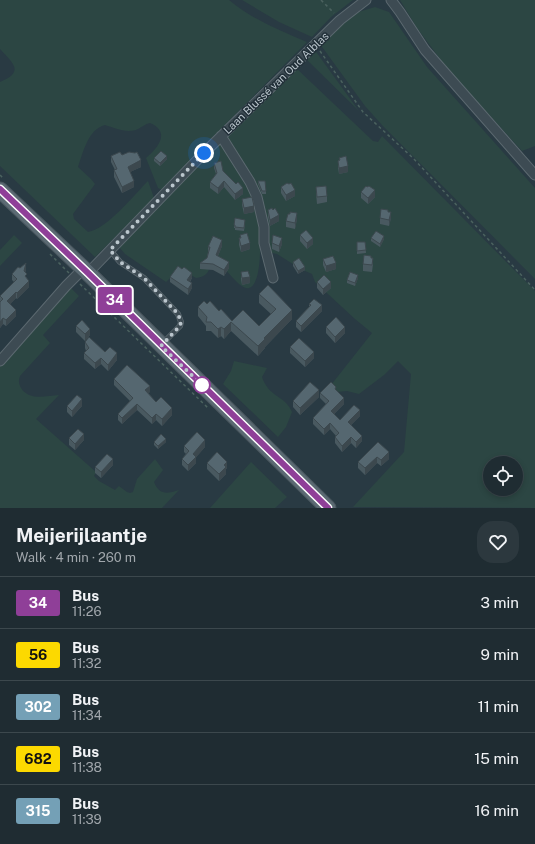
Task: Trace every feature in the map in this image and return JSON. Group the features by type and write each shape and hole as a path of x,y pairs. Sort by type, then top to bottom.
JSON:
{"main road":[{"path":"0,190 82,273 161,346 328,508"}],"street":[{"name":"Laan Blussé van Oud Alblas","path":"0,361 82,273 110,250 221,136 340,20 366,0"},
{"path":"391,0 425,50 535,176"},
{"path":"221,136 250,182 257,197 264,227 264,243 273,278"}],"lane":[{"path":"110,250 120,262 144,278 178,314 181,322 180,326 161,346"}],"path":[{"path":"321,0 340,20"},
{"path":"316,45 363,112 413,158 535,290"},
{"path":"46,250 82,273 211,411"}],"green space":[{"path":"0,0 229,0 256,19 307,42 162,190 158,188 146,158 155,150 160,140 160,131 156,127 150,123 130,131 105,125 94,131 87,142 78,167 95,184 73,214 74,219 88,232 95,230 112,218 148,181 154,198 95,257 0,166 0,82 12,75 14,67 0,49"},
{"path":"242,0 353,0 331,17 312,37 279,22"},
{"path":"400,0 535,0 535,146 522,151 449,71 417,28"},
{"path":"375,7 389,12 427,67 535,188 535,279 382,125 365,106 320,44 352,14"},
{"path":"314,49 359,111 304,57"},
{"path":"295,67 373,141 378,142 382,136 535,291 535,508 353,507 404,452 411,374 398,361 384,375 359,394 347,391 337,392 331,385 372,333 315,282 312,274 303,270 305,269 302,263 296,266 269,250 265,217 224,137"},
{"path":"220,142 254,197 260,230 260,260 258,274 254,283 249,288 243,287 222,268 210,265 207,273 201,277 196,278 180,269 166,282 125,254 119,247"},
{"path":"14,235 22,243 0,266 0,250"},
{"path":"70,287 79,296 43,335 50,343 20,376 20,387 28,395 43,397 59,395 36,419 96,472 94,476 99,481 115,490 119,486 127,492 133,492 137,479 155,459 163,470 154,482 158,489 167,493 179,490 162,508 0,508 0,363"},
{"path":"234,361 267,368 262,377 265,384 273,393 289,406 292,412 286,427 278,437 223,384 231,371"},
{"path":"251,462 287,497 275,508 210,508"}],"building":[{"path":"161,151 167,156 160,163 154,158"},
{"path":"120,152 122,155 129,152 137,152 141,160 128,167 134,181 122,187 114,170 117,169 111,156"},
{"path":"346,156 348,166 339,168 339,158"},
{"path":"221,161 223,171 236,184 238,182 243,188 235,194 224,181 218,188 210,182 217,173 214,163"},
{"path":"258,181 265,181 266,191 262,191"},
{"path":"287,183 291,183 295,190 286,195 281,187"},
{"path":"326,186 327,196 317,197 316,187"},
{"path":"366,186 369,186 375,190 368,198 361,192"},
{"path":"252,197 254,206 244,208 242,199"},
{"path":"272,208 273,210 275,208 279,215 270,220 268,210"},
{"path":"381,209 391,212 389,220 380,218"},
{"path":"290,212 297,213 295,223 286,221"},
{"path":"235,218 245,220 244,228 235,227"},
{"path":"306,230 313,238 307,243 300,235"},
{"path":"376,231 384,236 380,244 371,238"},
{"path":"247,233 250,243 241,246 239,238 241,238 240,235"},
{"path":"273,235 282,238 279,246 272,243"},
{"path":"213,236 222,240 216,255 229,262 224,270 213,264 200,263 207,258 210,247 208,247"},
{"path":"357,242 365,242 366,250 357,251"},
{"path":"364,255 371,256 371,258 373,258 372,265 363,264"},
{"path":"333,256 336,263 326,266 323,259"},
{"path":"299,258 305,267 298,271 293,262"},
{"path":"26,263 24,271 27,274 25,276 29,281 7,301 16,310 6,320 3,318 0,322 0,302 3,299 0,296 17,279 12,274 18,267 20,268"},
{"path":"178,266 182,269 184,267 192,273 187,280 192,283 188,289 170,277"},
{"path":"248,271 250,277 242,278 241,272"},
{"path":"350,272 358,275 355,283 347,280"},
{"path":"324,275 331,282 323,289 317,282"},
{"path":"268,285 292,310 258,346 231,322 224,329 221,327 218,329 211,322 206,322 207,317 198,307 204,301 207,304 210,301 219,311 221,309 232,321 243,310 259,326 276,309 259,294"},
{"path":"314,299 322,305 301,326 296,321 311,305 309,304"},
{"path":"336,317 345,327 335,337 326,327"},
{"path":"82,320 90,329 85,334 76,326"},
{"path":"89,337 105,352 110,347 117,353 108,365 101,358 95,363 84,353 89,348 85,342"},
{"path":"299,338 314,352 305,361 290,347"},
{"path":"127,365 150,386 145,390 156,402 161,397 172,408 162,419 156,414 152,418 137,404 122,418 118,414 133,398 114,379"},
{"path":"310,382 319,390 300,408 293,401"},
{"path":"331,382 336,387 335,389 344,398 331,411 340,420 354,405 360,410 348,422 362,436 356,442 351,437 342,446 335,437 339,433 330,423 324,429 313,418 329,401 320,393"},
{"path":"77,395 82,399 72,411 67,406"},
{"path":"78,429 84,434 75,444 69,438"},
{"path":"197,432 205,440 193,454 196,457 188,465 182,459 189,451 184,446"},
{"path":"161,434 166,439 158,446 154,442"},
{"path":"378,442 389,452 381,460 377,457 365,468 358,462"},
{"path":"217,452 227,462 224,465 226,467 219,474 207,463"},
{"path":"107,454 113,459 101,472 95,467"}],"bus line":[{"name":"34","path":"0,189 328,508"}],"route":[{"path":"202,385 161,346 180,326 181,322 178,314 144,278 136,271 120,262 110,250 204,153"}]}
